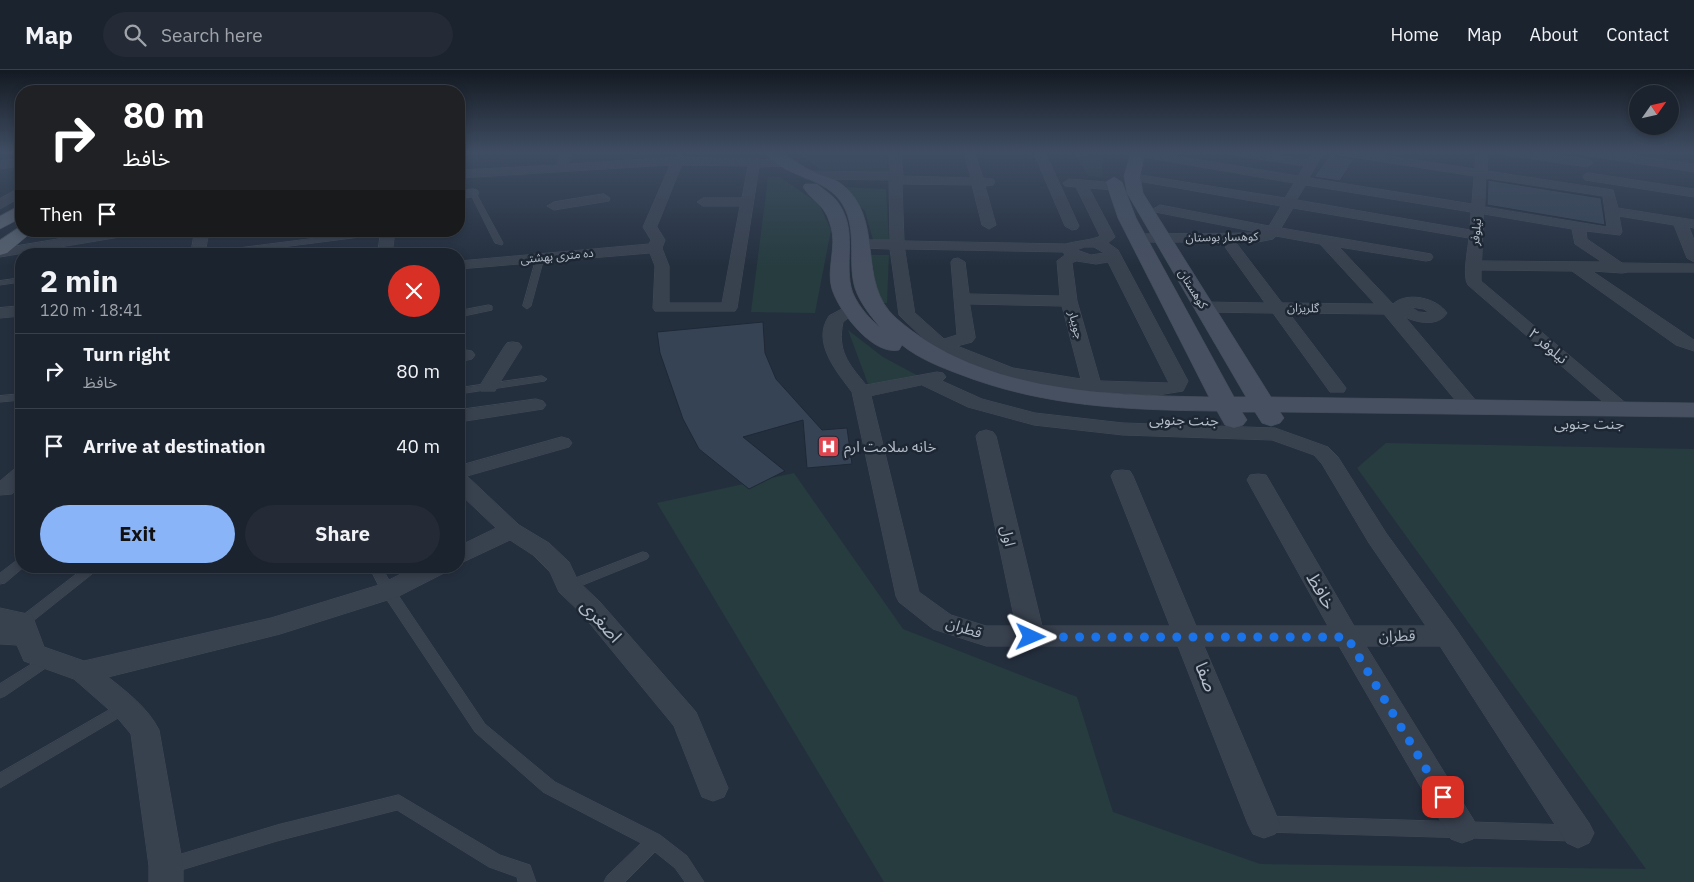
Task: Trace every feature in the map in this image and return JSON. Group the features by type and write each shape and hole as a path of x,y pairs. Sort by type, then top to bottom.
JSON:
{"main road":[{"name":"جنت جنوبی","path":"815,190 832,206 841,230 841,288 852,309 869,329 933,378 1011,401 1078,414 1136,418 1230,413 1694,425"},
{"name":"جنت جنوبی","path":"834,190 850,201 859,219 865,288 870,299 888,324 933,347 965,369 1022,388 1092,394 1230,413"},
{"name":"کوهستان","path":"1125,190 1138,238 1230,413"},
{"name":"کوهستان","path":"1126,190 1161,238 1268,414"},
{"path":"0,224 15,214"},
{"path":"0,249 16,237"},
{"path":"1175,307 1204,308"},
{"name":"جنت جنوبی","path":"1268,414 1473,409 1694,410"}],"street":[{"path":"554,206 603,201 605,190"},
{"path":"665,190 650,227 658,240 655,248 662,266 660,308 729,308 750,190"},
{"path":"897,190 897,246 907,315 933,347 966,338 958,262"},
{"path":"984,190 989,225"},
{"path":"1052,190 1072,226"},
{"path":"1084,190 1108,237 1098,244"},
{"path":"1152,190 1289,204 1475,235"},
{"name":"کوهسار بوستان","path":"1138,238 1258,238 1268,236 1274,231 1297,190"},
{"path":"1362,190 1615,232 1608,193 1597,190"},
{"name":"نیلوفر","path":"1473,273 1479,190"},
{"path":"1673,190 1694,193"},
{"path":"0,194 15,192"},
{"path":"465,194 473,193"},
{"path":"0,205 15,195"},
{"path":"703,202 748,202"},
{"path":"1160,209 1325,241 1426,257"},
{"path":"1611,211 1687,223 1693,254"},
{"path":"1578,226 1580,241 1622,269"},
{"path":"30,248 96,237"},
{"path":"1325,241 1396,309 1473,409"},
{"path":"862,244 1073,252 1097,260 1112,255"},
{"path":"1073,252 1076,244 1098,244 1111,250 1179,381 1176,387 1164,390 1092,394"},
{"path":"1232,247 1337,388"},
{"name":"ده متری بهشتی","path":"465,264 655,248"},
{"path":"0,253 15,250"},
{"name":"جویبار","path":"1073,252 1064,261 1069,301 1092,394"},
{"path":"1578,268 1682,341 1694,346"},
{"path":"1473,273 1578,268 1694,268"},
{"name":"نیلوفر ۲","path":"1473,273 1624,410"},
{"path":"961,300 1069,301"},
{"name":"گلریزان","path":"1204,308 1396,309"},
{"path":"852,309 835,320 832,340 841,366 861,392 933,378 975,404 1034,419 1123,429 1275,434 1321,451 1331,461 1377,538 1447,636 1578,833"},
{"path":"0,314 15,312"},
{"path":"488,387 513,347"},
{"name":"قطران","path":"861,392 908,596 942,622 986,636 1447,636"},
{"path":"465,415 536,405"},
{"name":"اول","path":"986,436 1031,637"},
{"path":"465,470 562,444"},
{"name":"صفا","path":"1122,476 1189,636 1264,824"},
{"path":"4,489 15,480"},
{"name":"خافظ","path":"1258,480 1347,637 1462,829"},
{"name":"اصغری","path":"465,487 511,530 547,555 560,568 568,586 591,608 686,720 712,788"},
{"path":"465,553 511,530"},
{"path":"84,672 271,627 388,591 424,573"},
{"path":"12,627 33,654 84,672 126,707 145,730 166,874"}],"lane":[{"path":"473,193 499,243"},
{"path":"255,248 342,237"},
{"path":"527,306 540,258"},
{"path":"0,283 15,281"},
{"path":"465,313 489,308"},
{"path":"465,390 542,379"},
{"path":"0,399 15,398"},
{"path":"568,586 643,556"},
{"path":"0,580 15,568"},
{"path":"12,627 86,573"},
{"path":"379,573 388,591 480,728 549,787 654,841 681,862 695,882"},
{"path":"0,692 48,660"},
{"path":"0,781 126,707"},
{"path":"166,874 278,832 399,802 496,861 524,871 527,882"},
{"path":"1264,824 1578,833"},
{"path":"614,882 654,841"}],"green space":[{"path":"766,190 799,190 819,204 831,230 815,313 751,312"},
{"path":"841,190 886,190 889,241 873,240 865,211"},
{"path":"871,255 889,255 887,303 879,303"},
{"path":"848,330 883,357 922,378 868,384"},
{"path":"1386,443 1694,449 1694,882 884,882 657,503 794,473 903,629 1077,697 1113,812 1260,864 1646,869 1357,468"}],"building":[{"path":"1488,190 1550,190 1601,198 1605,225 1487,205"},
{"path":"763,322 765,353 776,379 822,430 847,428 852,464 807,468 803,420 743,437 785,471 749,489 699,449 683,419 660,353 657,332"}],"place":[{"name":"خانه سلامت ارم","path":"828,447"}],"route":[{"path":"1031,637 1347,637 1443,797"}]}
